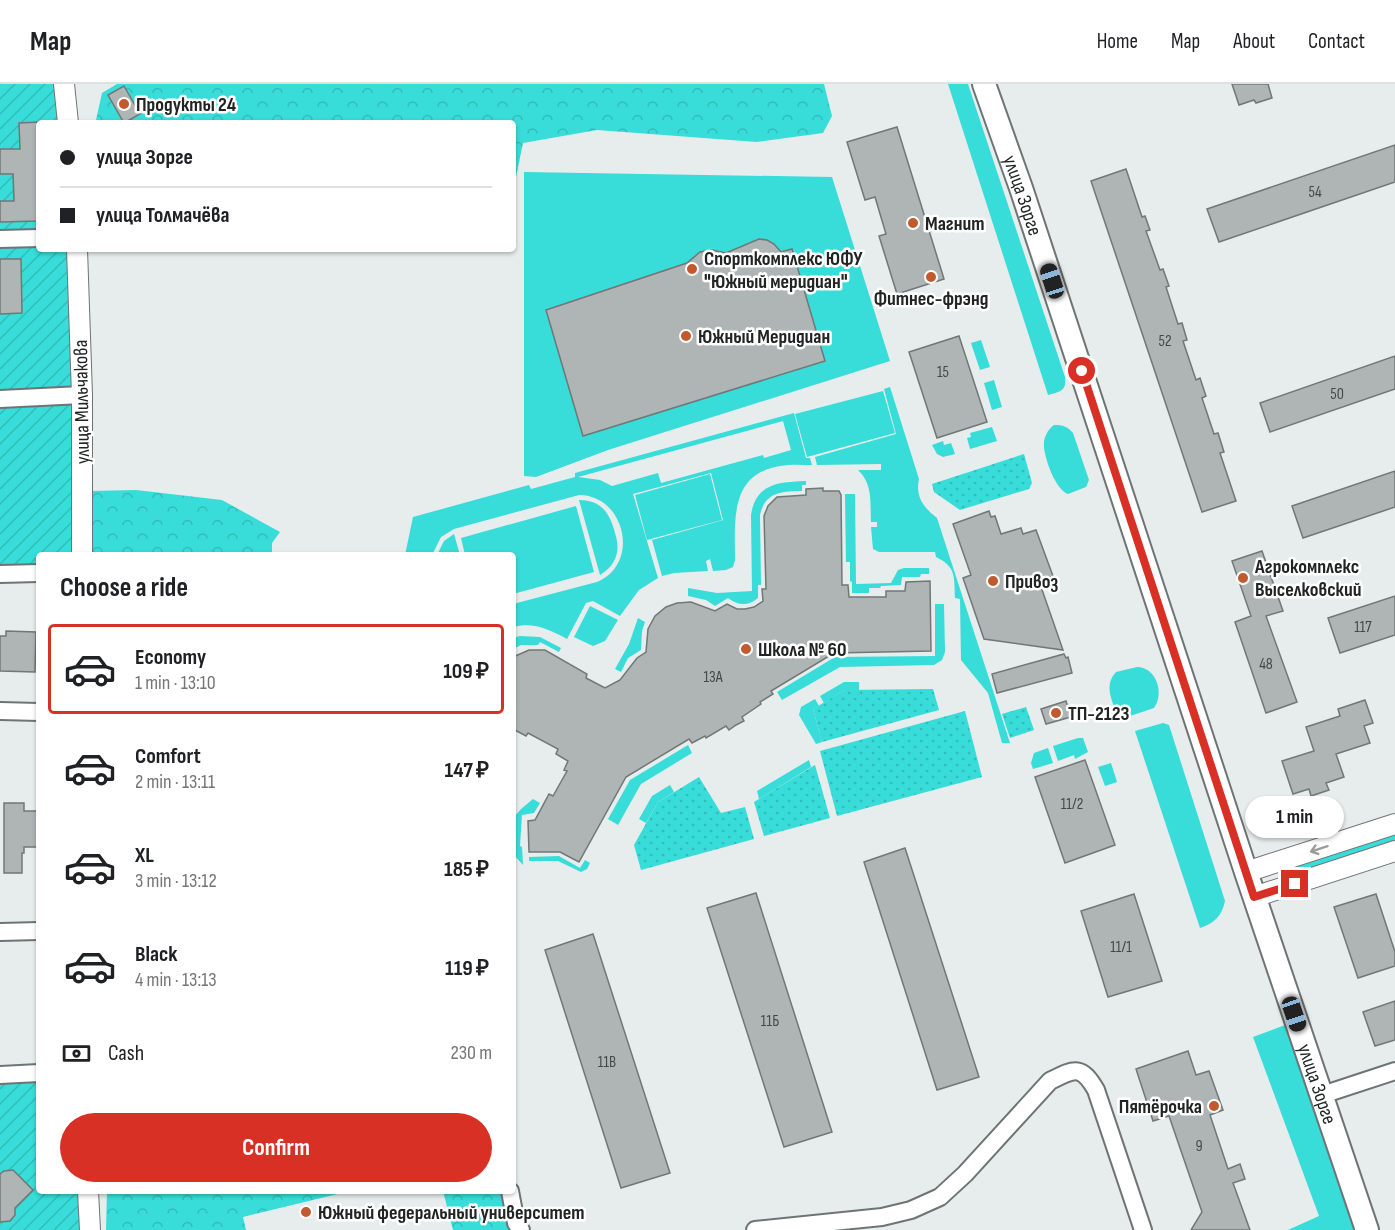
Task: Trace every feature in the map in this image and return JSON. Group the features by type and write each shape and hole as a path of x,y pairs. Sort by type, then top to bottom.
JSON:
{"main road":[{"name":"улица Зорге","path":"984,84 1035,230 1254,897 1367,1230"}],"street":[{"path":"64,84 68,120"},
{"path":"0,239 36,238"},
{"name":"улица Мильчакова","path":"78,252 82,395 82,552"},
{"path":"0,399 82,395"},
{"path":"0,574 36,573"},
{"path":"0,711 36,712"},
{"path":"1246,872 1395,824"},
{"path":"1254,897 1395,852"},
{"path":"0,932 36,931"},
{"path":"755,1230 882,1217 932,1202 965,1174 1050,1081 1066,1073 1078,1071 1088,1076 1096,1090 1143,1230"},
{"path":"1322,1095 1395,1071"},
{"path":"0,1075 36,1073"},
{"path":"88,1194 90,1230"},
{"path":"511,1194 516,1223 521,1230"}],"green space":[{"path":"0,84 56,84 59,120 36,120 36,252 70,252 74,552 36,552 36,566 0,568"},
{"path":"117,84 824,84 832,116 823,133 757,142 597,130 523,143 516,177 516,120 96,120 102,93"},
{"path":"948,84 968,84 1065,377 1064,388 1056,393 1048,395"},
{"name":"Спорткомплекс ЮФУ \"Южный меридиан\"","path":"524,172 832,177 890,361 608,450 536,477 524,476"},
{"path":"981,340 990,367 980,370 971,343"},
{"path":"994,380 1002,407 992,410 984,383"},
{"path":"890,387 919,479 920,497 928,510 937,518 1010,743 1002,743 988,693 961,660 960,599 955,598 951,569 936,557 935,552 879,552 873,549 871,527 877,527 877,522 871,522 868,487 858,470 881,470 881,464 817,465 815,457 896,434 884,389"},
{"path":"883,391 895,433 807,457 795,414"},
{"path":"794,413 806,458 810,458 812,465 780,466 763,471 751,479 743,489 738,502 735,560 733,567 726,570 713,571 710,559 706,561 708,571 662,576 652,540 723,520 711,473 633,494 658,578 639,590 620,616 593,601 586,603 567,639 541,627 528,625 516,627 516,603 597,582 611,573 619,561 623,547 622,532 617,518 607,506 595,498 579,495 454,529 441,537 434,552 406,552 413,517 529,485 531,489 575,477 575,473","holes":["783,421 791,450 764,458 763,455 661,483 658,473 612,486 600,480 578,477"]},
{"path":"1054,425 1065,426 1073,433 1089,480 1086,487 1068,494 1055,481 1045,453 1045,438 1049,429"},
{"path":"992,427 997,441 970,449 967,438 971,437 970,433"},
{"path":"943,441 944,445 951,443 955,454 943,457 937,454 932,445"},
{"path":"1024,454 1032,483 1029,489 960,510 934,492 932,484"},
{"path":"710,474 722,520 647,540 635,495"},
{"path":"806,481 806,485 802,485 802,491 775,494 762,507 760,515 761,585 758,585 758,598 743,604 728,598 715,606 706,600 688,596 688,588 717,593 752,591 751,515 754,504 763,490 770,486"},
{"path":"136,490 222,500 280,532 272,543 272,552 92,552 91,491"},
{"path":"845,494 855,494 856,584 891,583 898,570 904,568 929,568 929,574 921,574 920,577 902,577 901,585 869,588 869,593 852,593 850,562 846,562"},
{"path":"579,500 599,505 610,519 616,536 618,547 616,558 600,575"},
{"path":"576,506 594,572 516,593 516,552 464,552 461,538"},
{"path":"454,534 459,552 438,552 444,541"},
{"path":"935,604 944,604 945,652 942,660 934,665 840,667 782,700 777,692 835,657 935,656"},
{"path":"590,606 618,620 605,641 593,646 574,637"},
{"path":"638,618 645,622 641,650 628,658 621,672 615,669 629,644"},
{"path":"516,637 540,637 561,648 559,652 540,642 538,645 521,645 516,648"},
{"path":"1137,667 1144,668 1154,676 1159,695 1157,702 1154,708 1124,718 1118,717 1110,694 1112,677 1116,672"},
{"path":"844,682 859,682 859,690 845,690 824,703 820,696"},
{"path":"933,689 939,710 822,742 813,709 845,690"},
{"path":"815,699 819,706 813,709 822,742 816,744 799,715 801,707"},
{"path":"1026,707 1034,730 1010,738 1002,714"},
{"path":"965,711 982,777 837,816 820,751"},
{"path":"1163,723 1169,725 1225,901 1217,918 1200,928 1135,731"},
{"path":"1083,738 1088,752 1075,759 1074,755 1058,761 1053,746"},
{"path":"688,745 692,753 641,784 618,825 608,819 630,780"},
{"path":"1048,748 1053,763 1033,769 1031,763 1034,753"},
{"path":"809,760 811,767 759,799 757,791"},
{"path":"1111,763 1117,782 1105,786 1098,767"},
{"path":"815,765 830,818 764,836 754,802"},
{"path":"699,777 721,813 745,807 754,839 641,870 634,845 658,802"},
{"path":"670,785 674,792 658,802 646,823 639,819 652,796"},
{"path":"533,799 540,803 534,813 522,815 520,846 522,847 523,865 516,857 516,815"},
{"path":"1395,833 1395,843 1298,874 1293,873 1292,869 1295,865"},
{"path":"559,856 580,868 585,860 590,863 587,869 581,872 558,861 529,861 529,857"},
{"path":"1285,1025 1355,1230 1288,1230 1319,1216 1253,1037"},
{"path":"36,1081 36,1194 83,1194 83,1230 0,1230 0,1083"},
{"path":"107,1194 338,1194 243,1217 246,1230 106,1230"},
{"path":"444,1194 503,1194 513,1230 453,1230"}],"building":[{"path":"1232,84 1268,84 1272,98 1239,105"},
{"path":"124,86 140,114 129,120 122,120 108,95"},
{"path":"36,122 36,221 0,222 0,201 14,201 13,174 0,174 0,149 20,149 19,123"},
{"path":"897,127 944,279 897,294 879,236 886,234 875,197 865,200 847,142"},
{"path":"1395,145 1395,182 1219,242 1207,209"},
{"path":"1126,169 1142,217 1145,216 1150,230 1146,231 1160,270 1163,269 1169,286 1166,287 1178,324 1182,323 1187,340 1183,341 1196,380 1200,378 1206,396 1202,398 1214,434 1218,433 1224,452 1220,453 1236,501 1202,512 1091,181"},
{"name":"Южный Меридиан","path":"759,239 774,244 781,252 792,249 825,361 583,436 546,310 687,263 700,252 712,250 726,253"},
{"path":"0,259 21,259 22,313 0,314"},
{"path":"959,336 987,422 937,438 909,352"},
{"path":"1395,356 1395,389 1270,432 1260,403"},
{"path":"1395,471 1395,507 1303,538 1292,506"},
{"path":"823,488 823,491 839,491 841,495 842,585 848,585 849,597 886,597 886,591 905,591 906,582 930,581 931,651 834,653 771,691 773,694 742,717 744,721 729,730 726,726 692,743 689,739 626,777 579,862 560,852 529,852 528,821 535,820 549,794 553,796 567,771 564,770 568,761 556,754 558,749 528,733 526,736 516,731 516,656 529,650 545,650 587,674 586,678 605,688 620,680 637,658 646,652 648,629 655,616 666,607 691,602 715,611 727,604 737,609 754,607 763,601 762,589 766,589 764,516 768,506 777,497 806,495 806,489"},
{"name":"Привоз","path":"989,511 991,517 995,516 1001,534 1021,528 1023,534 1036,530 1053,576 1039,581 1063,650 984,639 963,578 971,575 953,524"},
{"path":"1262,551 1283,611 1266,616 1297,702 1266,713 1235,622 1251,616 1232,561"},
{"path":"1395,596 1395,635 1340,653 1328,618"},
{"path":"6,631 36,632 35,672 0,671 0,636 6,636"},
{"path":"1064,654 1066,658 1068,657 1072,673 997,693 992,674"},
{"path":"1365,700 1373,723 1364,726 1370,743 1336,754 1344,777 1326,783 1329,790 1311,796 1309,789 1293,794 1282,761 1314,751 1306,727 1340,716 1338,709"},
{"name":"ТП-2123","path":"1066,701 1071,717 1046,724 1041,709"},
{"path":"1085,760 1115,845 1065,863 1035,777"},
{"path":"4,803 24,803 24,811 36,811 36,847 24,847 22,873 4,873"},
{"path":"905,848 979,1077 937,1090 864,862"},
{"path":"756,893 832,1132 784,1147 707,908"},
{"path":"1134,894 1162,981 1108,997 1081,911"},
{"path":"1376,894 1395,952 1395,966 1358,978 1334,907"},
{"path":"593,934 670,1173 621,1188 545,950"},
{"path":"1395,1001 1395,1040 1375,1046 1363,1012"},
{"path":"1188,1051 1196,1075 1209,1071 1223,1110 1210,1115 1228,1169 1240,1164 1245,1179 1233,1183 1250,1230 1191,1230 1202,1212 1169,1116 1153,1121 1136,1069"},
{"path":"13,1170 33,1190 15,1208 15,1215 10,1221 0,1222 0,1174"}],"place":[{"name":"Продукты 24","path":"124,104"},
{"name":"Магнит","path":"913,223"},
{"name":"Спорткомплекс ЮФУ \"Южный меридиан\"","path":"692,269"},
{"name":"Фитнес-фрэнд","path":"931,277"},
{"name":"Южный Меридиан","path":"686,336"},
{"name":"Агрокомплекс Выселковский","path":"1243,578"},
{"name":"Привоз","path":"993,581"},
{"name":"Школа № 60","path":"746,649"},
{"name":"ТП-2123","path":"1056,713"},
{"name":"Пятёрочка","path":"1214,1106"},
{"name":"Южный федеральный университет","path":"306,1212"}],"route":[{"path":"1082,371 1254,897 1295,884"}]}
